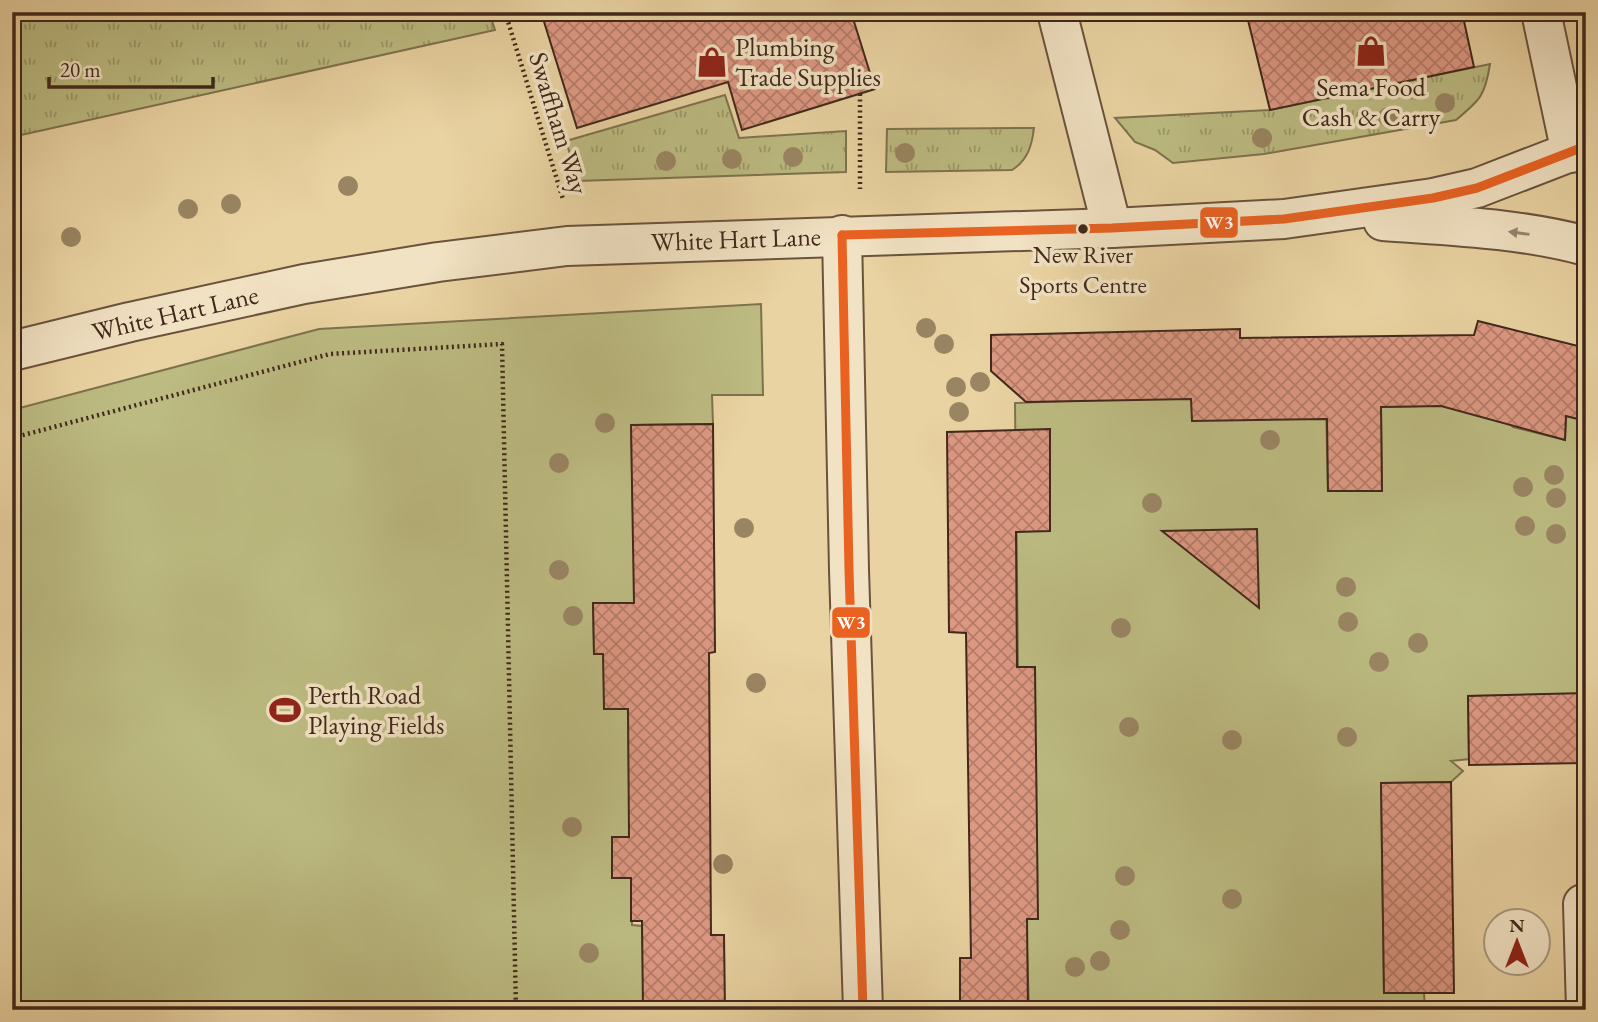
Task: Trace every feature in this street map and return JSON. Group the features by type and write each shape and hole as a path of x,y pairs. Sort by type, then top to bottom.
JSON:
{"street":[{"path":"1057,12 1112,228"},
{"path":"1541,12 1578,150"},
{"name":"White Hart Lane","path":"12,351 304,284 438,262 567,246 1112,228 1284,219 1477,188 1578,150"},
{"path":"1284,219 1440,225 1525,234 1586,246"},
{"path":"842,235 849,583 863,1010"},
{"path":"1583,904 1586,1010"}],"path":[{"name":"Swaffham Way","path":"505,12 564,203 567,246"},
{"path":"860,94 860,193"},
{"path":"12,438 330,354 502,344 516,1010"}],"green space":[{"path":"12,12 489,12 495,30 12,137"},
{"path":"1490,64 1480,96 1456,120 1264,154 1173,163 1155,150 1135,142 1115,118 1270,110"},
{"path":"725,95 739,138 846,131 846,172 578,181 566,141"},
{"path":"1034,128 1028,152 1022,162 1012,170 886,172 887,129"},
{"name":"Perth Road Playing Fields","path":"761,304 763,395 712,395 713,424 631,425 635,603 593,604 594,654 627,654 630,837 612,837 612,878 631,878 632,925 642,926 644,1010 12,1010 12,410 319,329"},
{"path":"1429,375 1463,377 1513,427 1565,440 1566,416 1586,421 1586,694 1468,696 1469,759 1451,761 1463,771 1451,782 1381,783 1384,993 1424,993 1425,1010 1029,1010 1018,667 1015,403 1273,393 1326,405 1328,491 1382,491 1381,407 1429,406"}],"building":[{"name":"Plumbing Trade Supplies","path":"541,12 851,12 875,89 742,130 728,82 577,128"},
{"name":"Sema Food Cash & Carry","path":"1246,12 1462,12 1474,67 1270,110"},
{"path":"1478,321 1586,348 1586,421 1566,416 1565,440 1441,406 1381,407 1382,491 1328,491 1327,419 1192,421 1191,399 1026,402 991,371 991,335 1240,329 1240,338 1474,335"},
{"path":"713,424 715,652 709,653 711,935 724,935 725,1010 643,1010 642,921 631,921 631,878 612,878 612,837 629,837 628,709 604,709 603,654 594,654 593,603 634,603 631,425"},
{"path":"1050,429 1050,531 1016,532 1017,667 1035,667 1038,919 1027,919 1028,1010 960,1010 960,958 971,958 966,633 949,632 947,432"},
{"path":"1257,529 1259,608 1162,531"},
{"path":"1586,693 1586,763 1469,765 1468,696"},
{"path":"1451,782 1454,993 1384,993 1381,783"}],"transit line":[{"name":"W3","path":"842,235 1112,228 1284,219 1433,198 1477,188 1586,146"},
{"name":"W3","path":"842,235 863,1010"}],"place":[{"name":"Sema Food Cash & Carry","path":"1371,51"},
{"name":"Plumbing Trade Supplies","path":"712,62"},
{"name":"New River Sports Centre","path":"1083,229"},
{"name":"Perth Road Playing Fields","path":"285,710"}]}
